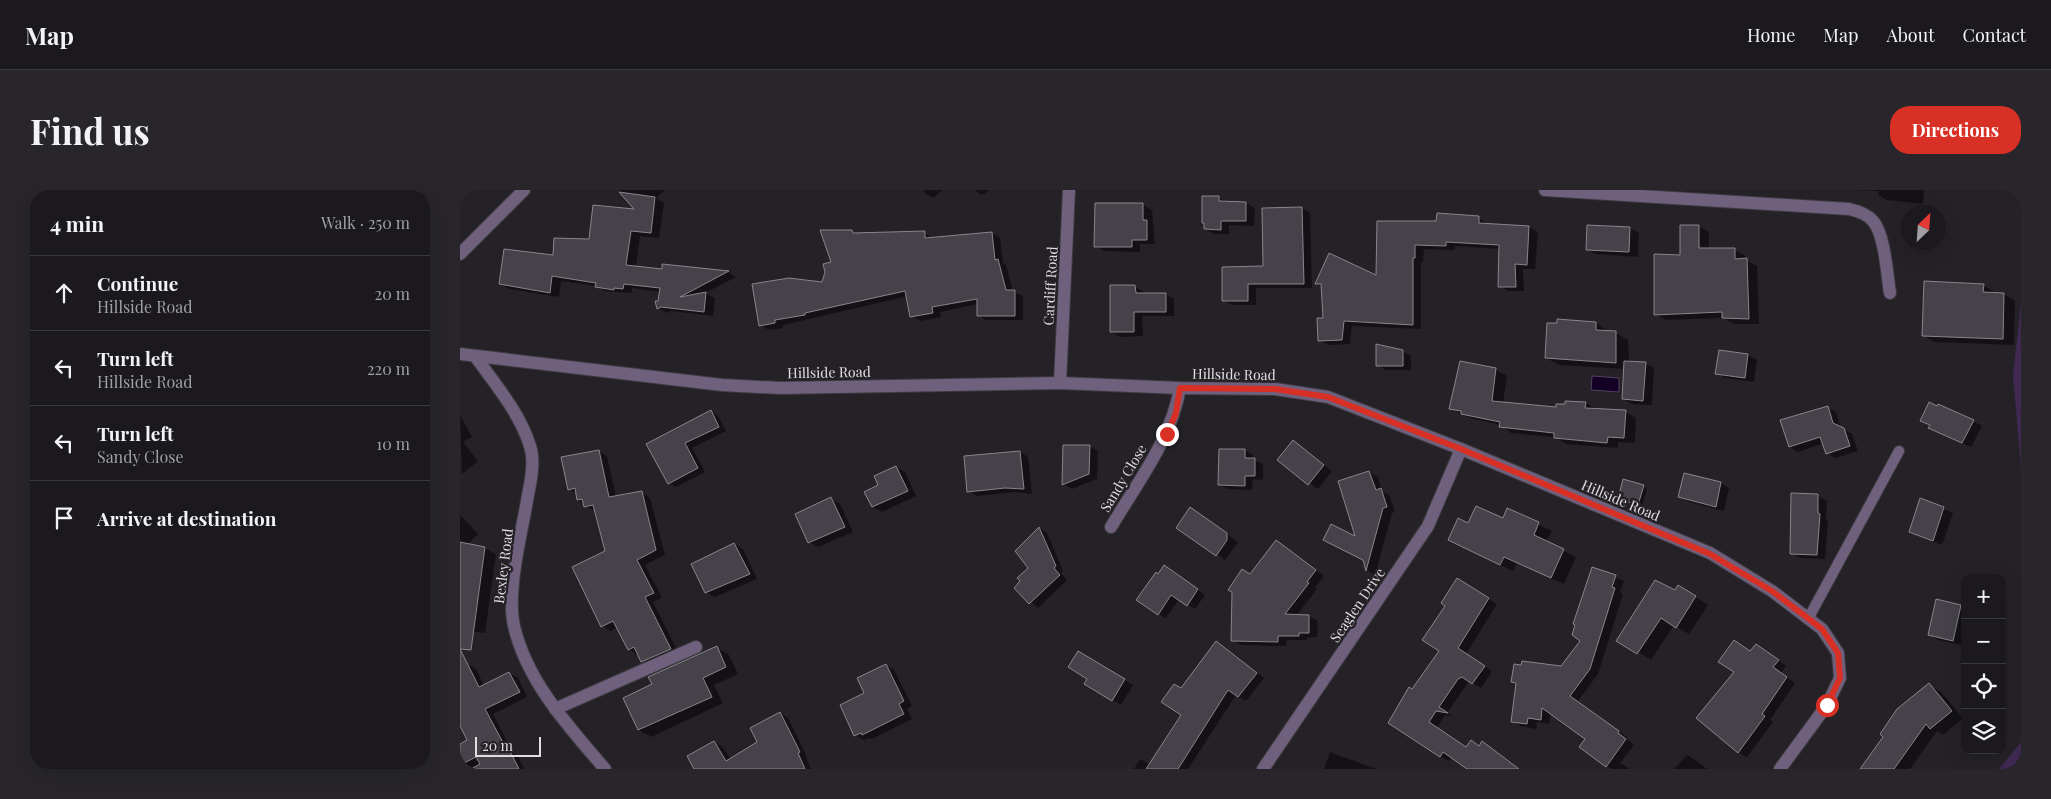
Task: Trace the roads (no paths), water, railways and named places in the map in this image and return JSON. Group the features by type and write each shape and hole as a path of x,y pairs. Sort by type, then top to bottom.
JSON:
{"street":[{"path":"460,254 524,190"},
{"name":"Cardiff Road","path":"1060,383 1069,190"},
{"path":"1545,190 1759,196 1849,208 1862,213 1874,222 1881,238 1890,294"},
{"name":"Hillside Road","path":"460,354 722,385 1060,383 1180,388 1275,389 1328,397 1461,449 1710,554 1742,571 1822,629 1838,653 1840,678 1827,705 1780,769"},
{"name":"Bexley Road","path":"475,356 521,423 531,448 532,473 511,598 513,616 524,654 555,710 605,769"},
{"name":"Sandy Close","path":"1111,527 1167,434 1176,413 1180,388"},
{"name":"Seaglen Drive","path":"1263,769 1428,526 1461,449"},
{"path":"555,710 696,647"}],"lane":[{"path":"1808,619 1899,452"}]}
